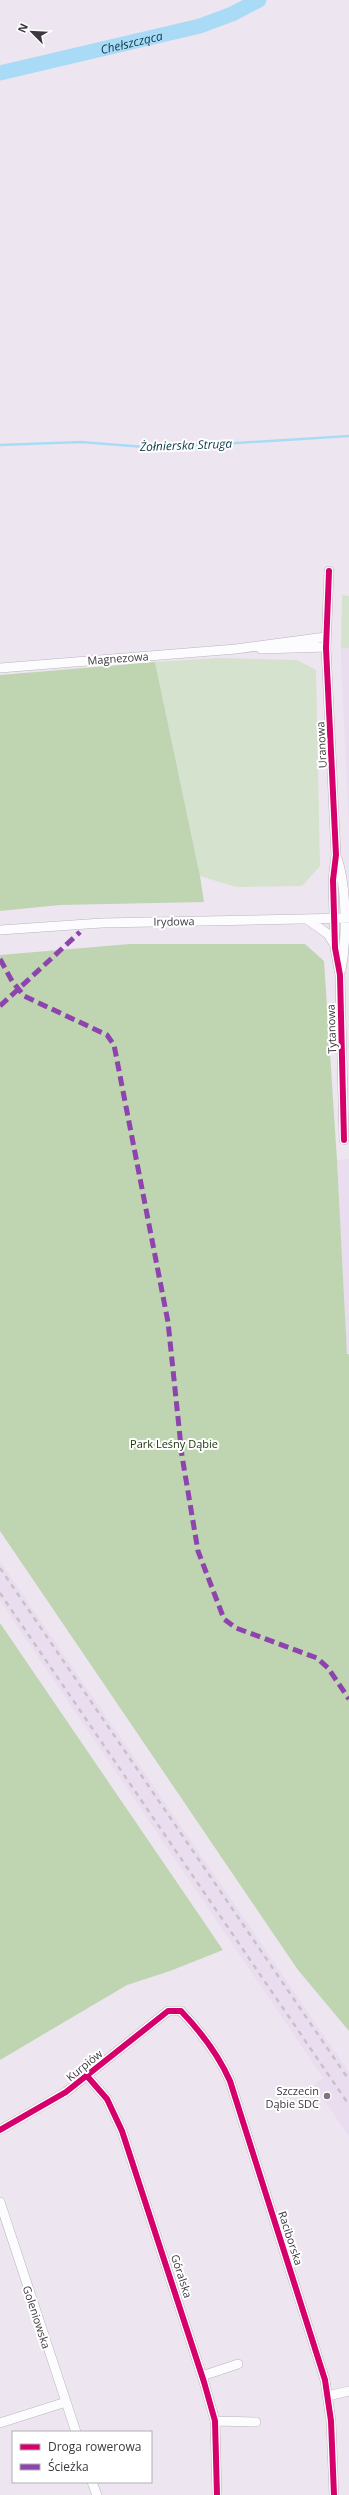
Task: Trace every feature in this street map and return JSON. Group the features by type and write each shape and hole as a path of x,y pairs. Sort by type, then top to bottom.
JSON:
{"street":[{"name":"Uranowa","path":"329,570 326,642 336,855 333,871 334,919"},
{"name":"Magnezowa","path":"0,668 236,648 293,649 326,642"},
{"name":"Uranowa","path":"336,855 340,868 346,918"},
{"name":"Irydowa","path":"0,930 102,923 346,918"},
{"name":"Tytanowa","path":"340,975 344,954 346,918"},
{"name":"Tytanowa","path":"306,919 328,934 335,948"},
{"name":"Tytanowa","path":"334,919 335,948 340,975 344,1140"},
{"name":"Kurpiów","path":"0,2130 55,2099 87,2076 161,2015 175,2009"},
{"name":"Raciborska","path":"175,2009 181,2011 208,2042 230,2082 312,2335 328,2396 334,2495"},
{"name":"Góralska","path":"87,2076 107,2099 122,2131 202,2376 215,2421 216,2495"},
{"name":"Goleniowska","path":"0,2202 76,2431"},
{"path":"202,2376 238,2364"},
{"path":"328,2396 349,2391"},
{"path":"0,2423 66,2402"},
{"path":"215,2421 256,2422"},
{"path":"92,2483 97,2495"}],"shaded area":[{"path":"349,648 349,828 341,649"},
{"path":"349,1159 349,1354 347,1354 337,1160"},
{"path":"0,1561 349,2072 349,2137 314,2085 323,2078 0,1601"}],"green space":[{"path":"342,595 349,596 349,648 341,649"},
{"path":"219,658 297,660 316,670 320,866 302,886 236,887 200,876 155,662"},
{"path":"155,662 200,876 204,902 60,905 0,911 0,675"},
{"name":"Park Leśny Dąbie","path":"130,944 305,944 324,961 337,1160 347,1354 349,1354 349,2031 298,1970 0,1531 0,955"},
{"path":"0,1623 223,1950 170,1971 127,1985 0,2060"}],"waterway":[{"name":"Chełszcząca","path":"0,73 200,26 232,14 259,0"},
{"name":"Żołnierska Struga","path":"0,445 81,442 157,448 349,436"}],"railway":[{"path":"0,1568 349,2080"},
{"path":"0,1593 349,2105"}],"marked path":[{"path":"0,1006 80,932"},
{"path":"0,959 12,981 24,996 107,1035 114,1045 168,1322 182,1456 198,1551 224,1619 236,1628 317,1658 328,1668 349,1699"}],"cycle path":[{"path":"329,571 326,648 336,855 333,880 335,948 340,975 344,1140"},
{"path":"0,2130 66,2092 168,2011 181,2011 189,2019 215,2053 230,2081 325,2380 331,2421 334,2495"},
{"path":"87,2076 107,2099 122,2131 204,2382 215,2421 217,2495"}],"place":[{"name":"Szczecin Dąbie SDC","path":"327,2096"}]}
